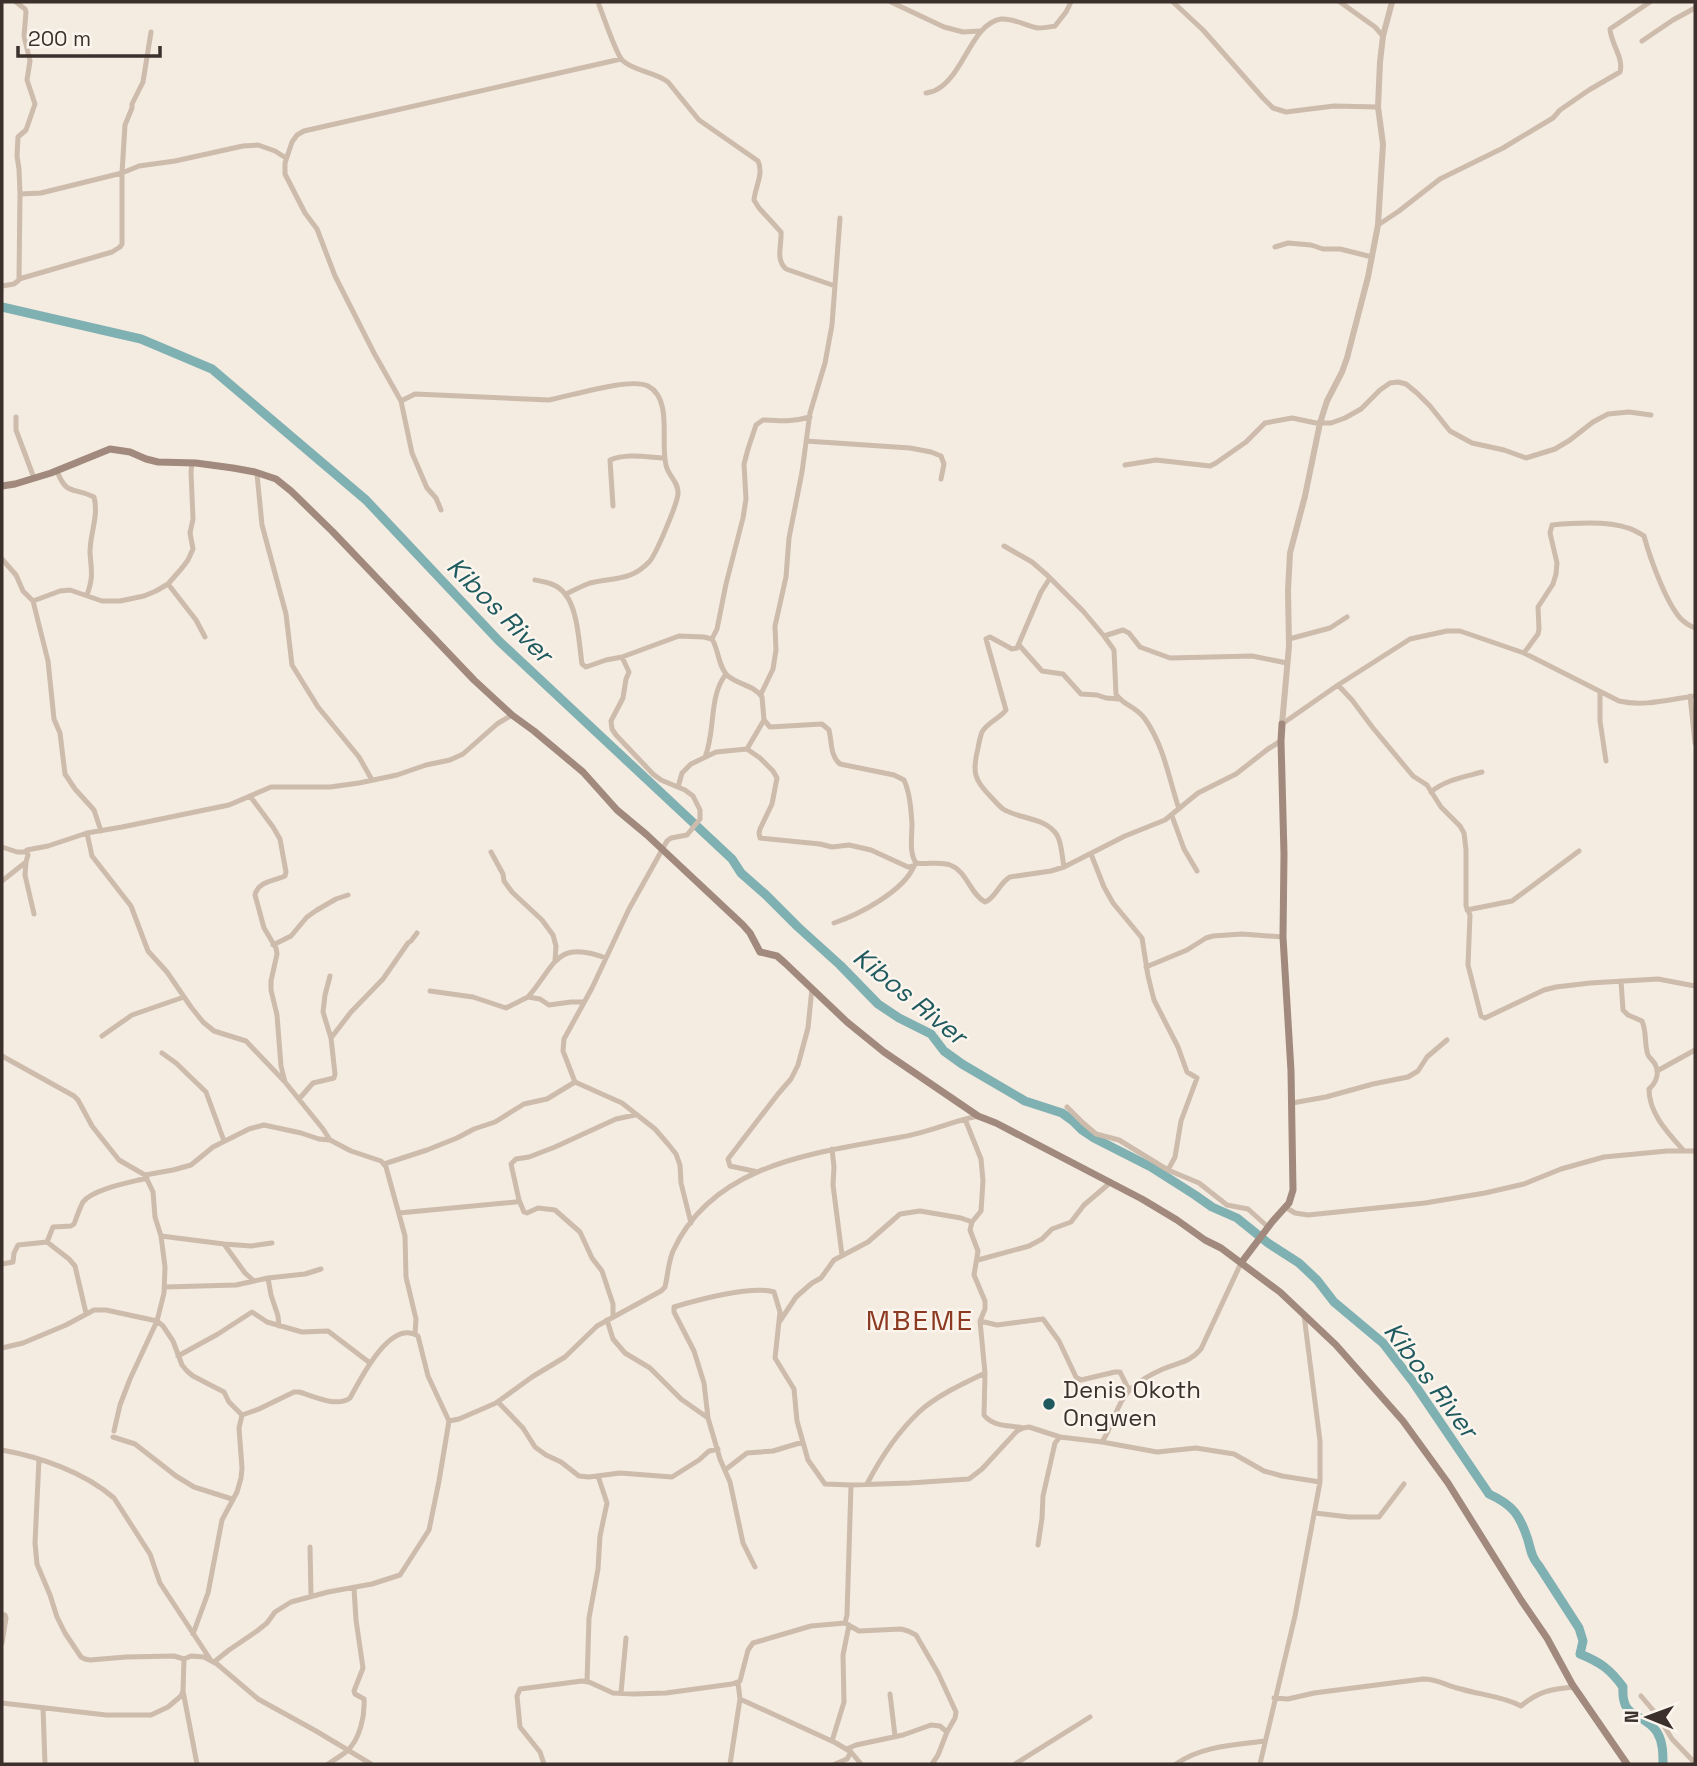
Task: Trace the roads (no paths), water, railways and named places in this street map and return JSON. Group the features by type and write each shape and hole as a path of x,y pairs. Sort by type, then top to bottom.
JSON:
{"main road":[{"path":"2,486 57,471 110,449 130,452 146,459 233,468 276,479 332,531 474,680 512,715 583,772 617,810 743,925 760,952 777,956 847,1023 884,1052 978,1116 1015,1132 1111,1182 1177,1220 1221,1248 1280,1292 1358,1368 1404,1421 1448,1483 1547,1638 1574,1687 1627,1764"},
{"path":"1241,1263 1285,1207 1293,1190 1292,1103 1283,937 1282,724"}],"street":[{"path":"2,286 18,283 19,279 18,138 26,130 35,104 27,79 30,61 24,36 26,12 16,2"},
{"path":"598,2 621,59 668,82 699,120 758,161 761,171 754,200 781,232 781,265 835,285"},
{"path":"891,2 944,27 963,32 980,31 1001,19 1040,28 1055,26 1071,2"},
{"path":"1173,2 1203,30 1263,98 1278,110 1286,112 1334,106 1378,107"},
{"path":"1340,2 1383,36"},
{"path":"1282,724 1289,639 1290,553 1320,423 1347,358 1378,225 1383,144 1378,107 1383,36 1392,2"},
{"path":"1378,225 1440,179 1503,148 1620,72 1621,65 1610,29 1650,2"},
{"path":"1642,41 1695,8"},
{"path":"926,93 947,82 967,57 980,31"},
{"path":"19,279 112,252 122,244 125,125 143,82 150,32"},
{"path":"441,510 436,498 427,488 412,453 401,401 335,276 317,229 305,213 285,174 286,158 297,135 304,131 621,59"},
{"path":"20,194 41,193 122,173 139,166 243,146 258,145 286,158"},
{"path":"678,787 682,773 705,757 716,751 747,749 764,720 761,694 773,668 776,650 775,626 786,577 789,538 810,417 832,325 840,218"},
{"path":"1275,247 1288,243 1311,244 1372,257"},
{"path":"1125,465 1156,460 1210,466 1246,442 1265,423 1292,418 1331,423 1361,409 1380,390 1390,383 1398,382 1406,384 1418,393 1450,432 1472,443 1526,458 1555,449 1608,414 1629,412 1651,415"},
{"path":"401,401 415,394 549,400 633,383 648,386 655,391 662,402 664,458 669,475 678,489 677,503 659,546 649,562 625,578 587,584 566,594"},
{"path":"16,417 16,430 34,478"},
{"path":"712,639 718,629 743,518 746,485 744,464 756,425 763,419 784,422 810,417"},
{"path":"807,441 910,448 931,452 941,456 944,464 941,479"},
{"path":"613,506 610,460 635,456 664,458"},
{"path":"33,601 65,590 102,601 120,601 144,596 167,583 188,560 192,549 192,463"},
{"path":"57,471 61,482 67,488 94,497 96,505 90,550 93,575 87,595"},
{"path":"257,474 262,525 286,614 292,665 318,707 359,757 372,780"},
{"path":"1524,653 1538,634 1538,607 1556,574 1557,564 1550,533 1552,526 1598,524 1629,528 1644,536 1651,561 1674,610 1682,620 1695,628"},
{"path":"1004,546 1032,562 1050,578 1104,636 1114,650 1115,690 1119,699"},
{"path":"2,559 16,575 23,591 33,601 48,661 54,719 60,733 65,774 94,810 101,831"},
{"path":"1050,578 1015,649 990,637 986,639 1006,710 990,722 981,734 975,760 976,778 1003,809 1038,821 1056,834 1064,867"},
{"path":"535,579 556,586 566,594 576,622 581,660 586,667 679,636 712,639"},
{"path":"167,583 196,620 205,637"},
{"path":"1289,639 1330,628 1347,617"},
{"path":"1104,636 1123,630 1129,633 1140,647 1170,658 1252,656 1287,663"},
{"path":"1282,724 1410,639 1447,631 1461,632 1524,653 1619,701 1668,701 1693,696 1695,743"},
{"path":"712,639 726,674 761,694"},
{"path":"1019,645 1042,671 1063,674 1081,694 1119,699 1137,708 1150,726 1171,778 1179,809"},
{"path":"622,657 629,672 622,701 611,721 612,729 653,774 693,796 701,815 698,823 687,835 671,838 663,851 625,918 563,1044 575,1082 622,1102 654,1129 676,1154 691,1223"},
{"path":"705,757 715,703 722,678 726,674"},
{"path":"1338,685 1413,776 1427,785 1441,807 1464,833 1467,910 1470,915 1468,965 1481,1016 1485,1018 1499,1013 1544,990 1583,984 1658,979 1695,986"},
{"path":"1600,692 1600,721 1606,761"},
{"path":"2,847 25,852 87,833 229,804 271,787 330,787 397,775 463,754 497,724 512,715"},
{"path":"764,720 771,727 822,724 829,730 833,755 840,764 894,775 904,780 906,785 915,864 910,875 878,901 847,919 834,923"},
{"path":"747,749 765,763 777,778 775,796 760,829 760,838 832,847 849,845 871,850 908,867 915,864 944,864 956,868 979,899 985,902 990,900 1010,877 1064,867 1172,816 1198,793 1236,774 1281,741"},
{"path":"1431,792 1453,780 1482,772"},
{"path":"250,796 280,839 286,872 285,876 262,884 255,895 264,928 277,954 271,990 285,1082"},
{"path":"1172,816 1184,849 1196,871"},
{"path":"87,833 92,856 131,906 148,951 167,972 203,1022 214,1031 246,1041 285,1082 330,1140"},
{"path":"27,850 26,876 34,914"},
{"path":"1467,910 1512,901 1579,851"},
{"path":"491,852 512,892 542,919 553,935 556,946 555,961"},
{"path":"1091,854 1104,887 1142,938 1154,1000 1178,1047 1187,1072 1197,1078 1181,1121 1175,1157 1168,1170"},
{"path":"2,881 26,862"},
{"path":"273,945 291,936 307,917 317,910 336,898 348,895"},
{"path":"331,1038 351,1012 383,979 417,933"},
{"path":"1146,967 1187,950 1206,937 1242,934 1283,937"},
{"path":"528,998 555,961 562,956 575,951 589,951 606,958"},
{"path":"299,1099 313,1083 334,1078 331,1038 323,1012 324,995 330,976"},
{"path":"1621,981 1623,1010 1642,1021 1648,1056 1656,1065 1656,1080 1649,1089 1651,1104 1656,1117 1684,1151"},
{"path":"758,1172 730,1166 728,1159 791,1079 798,1065 808,1028 812,988"},
{"path":"430,991 473,997 506,1008 528,998 540,999 549,1004 584,1002"},
{"path":"102,1035 132,1015 184,997"},
{"path":"1292,1103 1413,1075 1427,1057 1447,1040"},
{"path":"1657,1071 1695,1050"},
{"path":"162,1053 206,1092 224,1141"},
{"path":"2,1056 74,1096 92,1126 119,1160 146,1176 153,1192 165,1268 164,1287 157,1321 130,1379 113,1434 135,1444 185,1482 232,1499"},
{"path":"384,1164 427,1150 495,1122 524,1104 547,1099 575,1082"},
{"path":"1067,1107 1096,1133 1119,1140 1168,1170 1199,1183 1227,1205 1248,1209 1266,1229"},
{"path":"614,1317 613,1304 602,1271 592,1258 580,1232 555,1210 538,1208 524,1212 511,1164 516,1159 555,1147 616,1119 636,1115"},
{"path":"449,1421 498,1402 565,1357 597,1326 654,1297 665,1287 672,1254 691,1223 719,1192 740,1180 791,1159 924,1133 978,1116"},
{"path":"965,1119 983,1169 982,1208 972,1222 970,1234 978,1251 974,1275 985,1301 980,1321 985,1373 985,1417 1006,1426 1029,1427 1060,1437 1157,1452 1190,1447 1229,1453 1264,1471 1320,1482"},
{"path":"39,1459 35,1556 57,1618 77,1651 90,1660 174,1656 184,1659 191,1656 212,1661 257,1631 283,1606 296,1600 372,1584 400,1575 428,1533 449,1421 428,1376 420,1342 415,1334 416,1319 406,1277 405,1236 384,1164 378,1160 330,1140 264,1125 249,1129 213,1147 191,1165 146,1176 88,1197 83,1202 74,1224 53,1227 47,1242"},
{"path":"832,1149 833,1185 842,1255"},
{"path":"1285,1207 1295,1213 1308,1215 1425,1203 1516,1186 1604,1157 1695,1151"},
{"path":"978,1260 1029,1246 1052,1230 1071,1222 1084,1205 1111,1182"},
{"path":"399,1213 516,1202"},
{"path":"779,1322 796,1297 821,1278 830,1264 868,1242 897,1216 903,1213 925,1212 972,1222"},
{"path":"161,1237 251,1246 272,1243"},
{"path":"3,1263 13,1262 18,1245 47,1242 69,1258 75,1266 86,1313"},
{"path":"224,1244 254,1281"},
{"path":"1102,1442 1129,1390 1163,1369 1186,1362 1201,1349 1241,1263"},
{"path":"164,1287 236,1285 321,1269"},
{"path":"268,1278 279,1326"},
{"path":"755,1567 743,1544 730,1482 708,1418 704,1383 694,1351 673,1308 751,1290 774,1292 780,1312 775,1358 794,1389 797,1421 808,1460 825,1484 910,1483 973,1477 1023,1428"},
{"path":"2,1348 23,1343 94,1310 157,1321 173,1341 181,1365 193,1376 224,1392 229,1402 242,1415"},
{"path":"178,1356 250,1312 267,1322 307,1333 328,1331 370,1363"},
{"path":"1260,1764 1295,1616 1320,1482 1321,1441 1304,1315"},
{"path":"607,1320 613,1339 625,1353 650,1368 681,1399 708,1418"},
{"path":"980,1321 997,1325 1043,1320 1059,1340 1076,1377 1081,1380 1120,1373 1129,1390"},
{"path":"242,1415 294,1392 339,1403 346,1402 383,1346 394,1338 415,1334"},
{"path":"867,1484 874,1469 919,1411 963,1383 985,1373"},
{"path":"498,1402 523,1428 535,1447 579,1476 620,1474 672,1477 709,1451 718,1449"},
{"path":"193,1634 208,1593 222,1520 237,1492 241,1478 239,1428 242,1415"},
{"path":"1038,1545 1043,1496 1055,1443 1060,1437"},
{"path":"725,1470 747,1453 773,1451 803,1442"},
{"path":"2,1450 39,1459 76,1474 114,1498 147,1548 160,1583 212,1661 258,1699 371,1764"},
{"path":"587,1682 589,1618 607,1503 598,1476"},
{"path":"1315,1513 1379,1517 1404,1484"},
{"path":"832,1741 844,1703 843,1655 847,1624 851,1485"},
{"path":"310,1547 312,1596"},
{"path":"328,1764 349,1750 362,1727 364,1699 355,1694 363,1668 354,1588"},
{"path":"2,1614 6,1618 2,1643"},
{"path":"730,1764 740,1699 738,1683 748,1650 753,1643 811,1626 847,1624 859,1632 901,1629 916,1635 939,1672 956,1712 932,1764"},
{"path":"621,1693 626,1638"},
{"path":"184,1659 183,1691 197,1764"},
{"path":"1274,1698 1288,1699 1314,1693 1436,1679 1459,1689 1487,1694 1521,1706 1550,1689 1574,1687"},
{"path":"544,1764 540,1752 520,1727 518,1692 524,1688 587,1682 613,1693 666,1693 738,1683"},
{"path":"2,1703 106,1715 145,1716 168,1707 183,1691"},
{"path":"890,1694 895,1736"},
{"path":"1641,1696 1672,1739 1695,1763"},
{"path":"740,1699 832,1741 849,1751 860,1764"},
{"path":"43,1708 45,1764"},
{"path":"1015,1764 1090,1717"},
{"path":"835,1764 847,1759 849,1751 856,1745 934,1725 947,1732"},
{"path":"1176,1764 1205,1751 1265,1741"}],"waterway":[{"name":"Kibos River","path":"2,307 141,339 212,369 366,500 499,641 732,859 741,873 878,1004 931,1034 944,1051 962,1064 1025,1101 1062,1113 1094,1138 1151,1167 1212,1207 1237,1218 1299,1263 1334,1302 1383,1343 1413,1382 1489,1494 1504,1502 1514,1512 1522,1524 1535,1560 1579,1628 1583,1641 1580,1654 1599,1663 1614,1675 1623,1687 1623,1698 1629,1711 1657,1732 1662,1744 1663,1764"}],"place":[{"name":"Denis Okoth Ongwen","path":"1049,1404"}],"district":[{"name":"MBEME","path":"920,1320"}]}
